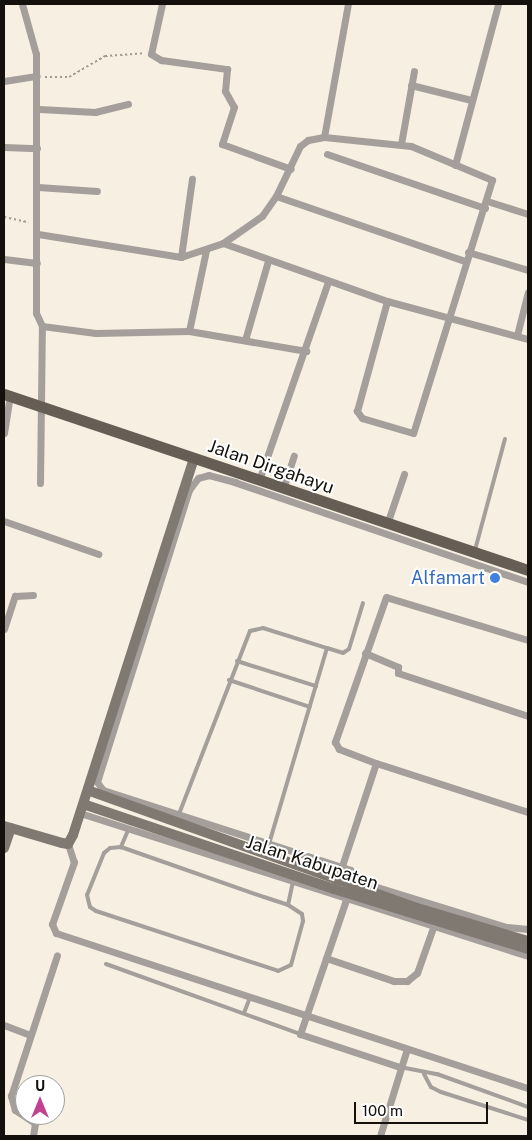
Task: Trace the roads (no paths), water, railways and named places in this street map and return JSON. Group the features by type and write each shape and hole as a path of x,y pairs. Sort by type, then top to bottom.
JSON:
{"main road":[{"name":"Jalan Dirgahayu","path":"7,395 387,525 474,551 528,570"}],"street":[{"path":"22,4 33,35 38,76 36,313 42,326 40,482"},
{"path":"162,4 151,54 161,60 227,69 225,91 234,107 224,146 291,169"},
{"path":"324,137 348,4"},
{"path":"455,165 498,4"},
{"path":"401,144 414,70"},
{"path":"4,81 38,76"},
{"path":"411,85 471,100"},
{"path":"39,109 95,112 128,104"},
{"path":"38,234 181,257 206,250 223,243 262,216 291,169 303,142 324,137 401,144 492,180 486,204 465,261 417,429 411,433 362,418 356,411 387,301"},
{"path":"4,147 37,148"},
{"path":"327,154 486,204 528,214"},
{"path":"181,257 192,179"},
{"path":"38,187 97,191"},
{"path":"276,196 465,261"},
{"path":"223,243 268,261 387,301 528,339"},
{"path":"189,331 206,250"},
{"path":"468,252 528,270"},
{"path":"4,259 37,263"},
{"path":"245,340 268,261"},
{"path":"259,480 306,351 328,282"},
{"path":"517,335 528,292"},
{"path":"42,326 106,334 189,331 306,351"},
{"path":"4,433 7,395"},
{"path":"283,489 294,456"},
{"path":"194,459 90,791 68,844 74,866 52,931 528,1088"},
{"path":"387,525 404,474"},
{"path":"177,818 103,790 97,782 189,490 198,478 209,475 235,482 528,582"},
{"path":"4,521 98,554"},
{"path":"4,629 16,596 33,595"},
{"path":"528,640 386,597 364,653 335,745 376,763 528,812"},
{"path":"364,653 399,667 398,673 528,716"},
{"path":"334,889 376,763"},
{"name":"Jalan Kabupaten","path":"90,791 266,848 298,865 338,878 349,892 434,924 528,949"},
{"name":"Jalan Kabupaten","path":"84,809 131,824 172,832 258,863 294,880 349,892 528,941"},
{"path":"131,824 294,880 349,892 300,1034 400,1067"},
{"path":"4,848 7,827 68,844"},
{"path":"266,848 342,867 350,870 348,878 506,927 528,929"},
{"path":"326,958 394,981 407,981 417,974 434,924 528,956"},
{"path":"33,1136 35,1123 11,1103 30,1035 57,955"},
{"path":"4,1025 30,1035"},
{"path":"380,1136 407,1049"}],"lane":[{"path":"474,551 505,439"},
{"path":"172,832 247,635 256,628 343,653 348,649 363,603"},
{"path":"258,863 266,848 327,648"},
{"path":"236,661 316,686"},
{"path":"229,680 310,707"},
{"path":"121,847 136,807"},
{"path":"121,847 288,905 302,914 303,922 291,965 278,971 96,911 87,900 94,878 107,849 121,847"},
{"path":"288,905 298,865"},
{"path":"106,964 300,1034"},
{"path":"244,1013 250,997"},
{"path":"400,1067 424,1074 437,1074 528,1107"},
{"path":"424,1074 431,1087 441,1092 528,1120"}],"place":[{"name":"Alfamart","path":"495,578"}]}
